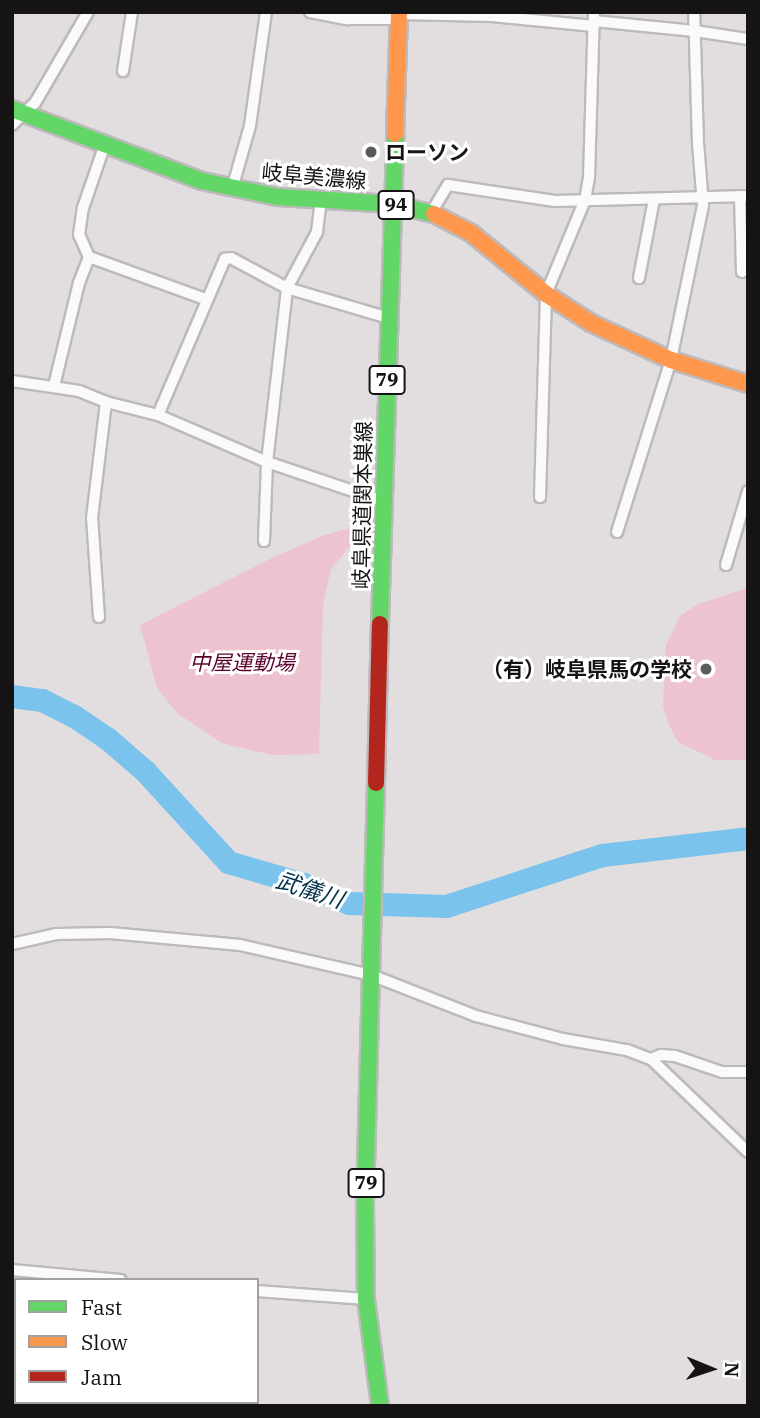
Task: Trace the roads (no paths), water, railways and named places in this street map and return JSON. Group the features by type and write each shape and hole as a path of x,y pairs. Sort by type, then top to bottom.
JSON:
{"main road":[{"name":"岐阜県道関本巣線","path":"371,967 399,15"},
{"name":"岐阜美濃線","path":"16,115 105,144 202,181 232,189 278,197 392,204 431,213 471,233 546,294 611,334 671,360 748,384"},
{"name":"79","path":"371,967 365,1209 366,1299 380,1406"}],"street":[{"path":"16,115 35,103 88,12"},
{"path":"122,71 132,12"},
{"path":"232,189 250,126 266,12"},
{"path":"310,12 347,19 399,15 594,20 748,40"},
{"path":"617,533 671,360 703,197 698,143 694,12"},
{"path":"540,497 546,294 584,200 590,178 594,20"},
{"path":"105,144 83,208 79,236 89,257 205,299"},
{"path":"431,213 448,184 555,201 744,196 742,272"},
{"path":"264,541 267,462 287,288 317,232 321,199"},
{"path":"639,278 654,199"},
{"path":"54,386 79,283 89,257"},
{"path":"158,415 205,299 225,259 231,258 287,288 388,318"},
{"path":"12,381 79,391 106,402 158,415 267,462 383,501"},
{"path":"99,617 92,518 106,402"},
{"path":"726,565 748,491"},
{"path":"12,944 56,934 123,934 240,945 371,967 476,1016 563,1039 627,1050 651,1059 748,1152"},
{"path":"651,1059 661,1055 675,1056 722,1072 748,1072"},
{"path":"12,1270 99,1278"},
{"path":"259,1291 366,1299"}],"waterway":[{"name":"武儀川","path":"12,696 42,700 74,716 108,739 145,771 228,862 303,884 349,903 446,906 602,855 748,838"}],"place":[{"name":"ローソン","path":"371,152"},
{"name":"（有）岐阜県馬の学校","path":"706,669"}],"park label":[{"name":"中屋運動場","path":"242,662"}]}
